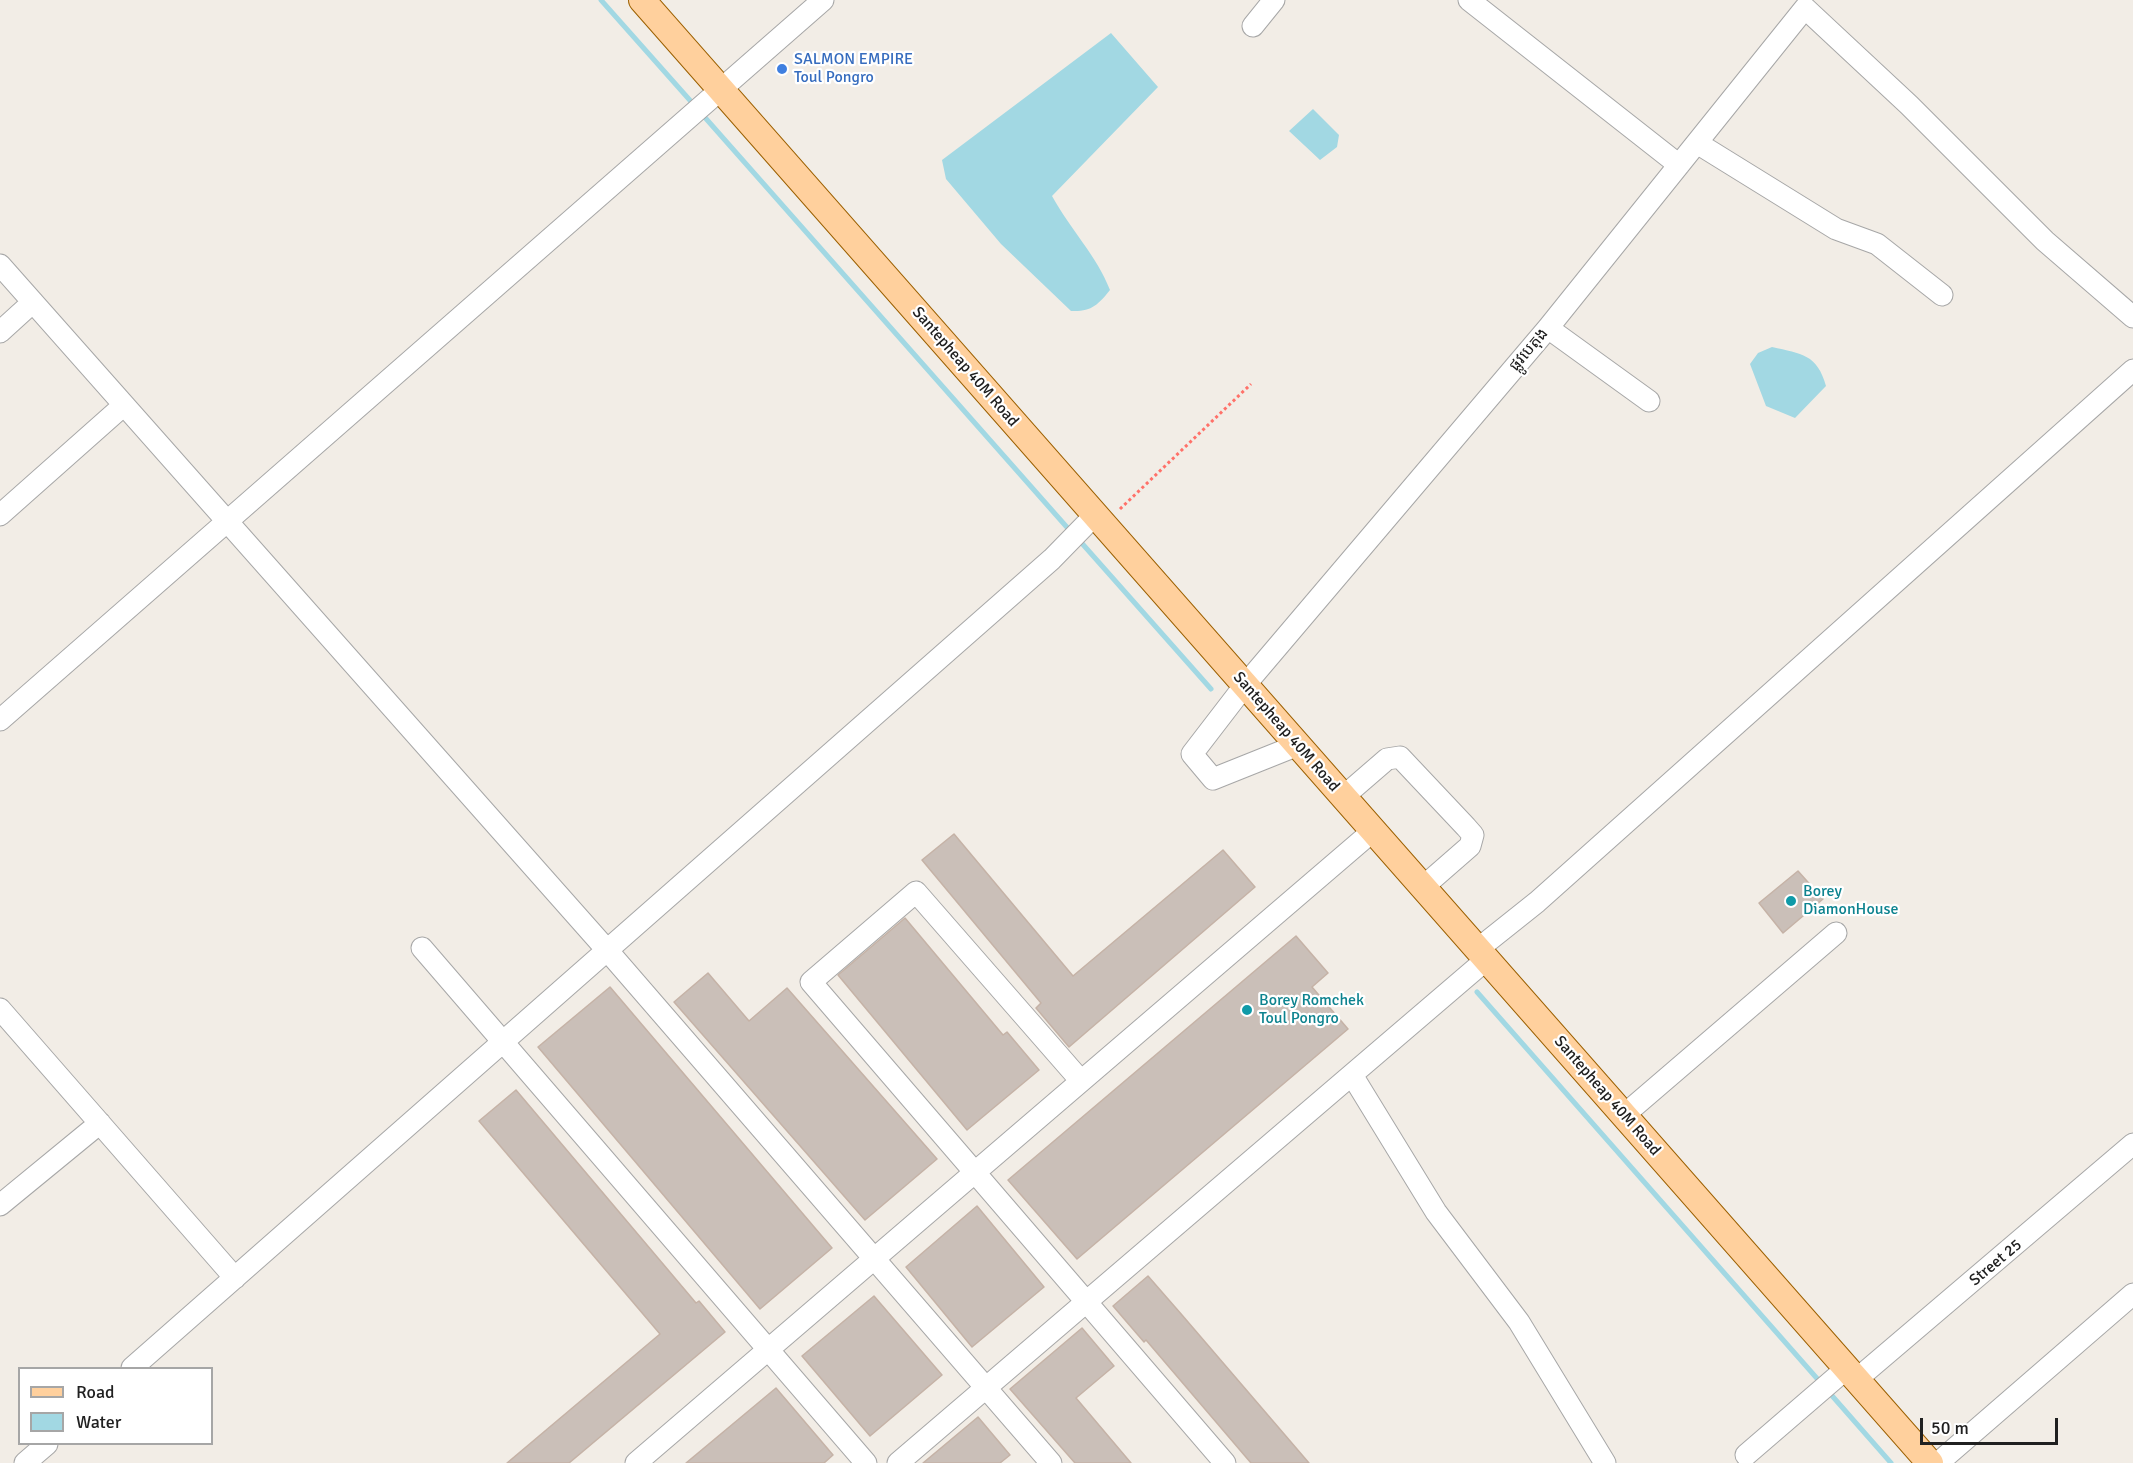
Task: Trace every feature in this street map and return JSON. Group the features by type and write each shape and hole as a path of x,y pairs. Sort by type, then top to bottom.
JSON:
{"main road":[{"name":"Santepheap 40M Road","path":"642,0 713,96 1094,523 1245,685 1848,1373 1930,1463"}],"street":[{"path":"0,720 228,523 823,0"},
{"path":"1253,26 1274,0"},
{"path":"1469,0 1679,165"},
{"name":"ផ្លូវបេតុង","path":"1298,745 1213,778 1192,754 1245,685 1548,327 1805,8 1909,105 2045,241 2133,317"},
{"path":"1696,143 1836,229 1877,244 1942,295"},
{"path":"0,265 608,950 1050,1463"},
{"path":"0,332 33,302"},
{"path":"1548,327 1649,401"},
{"path":"898,1463 1352,1075 1537,902 2133,370"},
{"path":"0,515 124,405"},
{"path":"133,1367 1094,523"},
{"path":"1343,797 1387,759 1400,757 1466,827 1473,836 1470,846 1423,887"},
{"path":"636,1463 1374,830"},
{"path":"1081,1082 916,892 811,982 1225,1463"},
{"path":"1624,1115 1836,933"},
{"path":"422,948 866,1463"},
{"path":"0,1009 235,1278"},
{"path":"1352,1075 1436,1212 1519,1322 1605,1463"},
{"path":"0,1205 100,1123"},
{"name":"Street 25","path":"1746,1455 1818,1393 1848,1373 2133,1144"},
{"path":"1938,1463 2133,1294"},
{"path":"25,1463 45,1445"}],"path":[{"path":"1094,523 1251,384"}],"water":[{"path":"1111,33 1158,87 1052,196 1091,254 1110,290 1102,300 1089,309 1071,311 1001,244 946,179 942,160"},
{"path":"1313,109 1339,135 1337,147 1320,160 1289,131"},
{"path":"1772,347 1800,354 1813,361 1826,386 1795,418 1766,406 1750,364 1758,353"}],"building":[{"path":"954,834 1073,976 1223,850 1255,887 1069,1047 1036,1008 1041,1003 922,860"},
{"name":"Borey DiamonHouse","path":"1798,871 1823,899 1783,933 1759,903"},
{"path":"905,918 1003,1035 1007,1032 1039,1070 967,1130 838,975"},
{"path":"1296,936 1328,973 1312,987 1348,1029 1077,1259 1008,1180"},
{"path":"708,973 749,1021 787,988 937,1159 865,1220 674,1002"},
{"path":"610,987 832,1248 760,1309 538,1047"},
{"path":"516,1090 696,1303 699,1301 725,1332 569,1463 507,1463 660,1334 479,1121"},
{"path":"977,1206 1044,1287 972,1347 906,1267"},
{"path":"1148,1276 1309,1463 1251,1463 1146,1340 1144,1342 1113,1306"},
{"path":"874,1296 942,1375 870,1436 802,1356"},
{"path":"1082,1328 1114,1366 1076,1398 1131,1463 1075,1463 1010,1389"},
{"path":"776,1388 833,1455 824,1463 686,1463"},
{"path":"978,1417 1010,1455 1000,1463 923,1463"}],"waterway":[{"path":"601,0 695,106"},
{"path":"701,113 1072,533"},
{"path":"1079,540 1211,689"},
{"path":"1477,992 1821,1383"},
{"path":"1827,1390 1891,1463"}],"place":[{"name":"SALMON EMPIRE Toul Pongro","path":"782,69"},
{"name":"Borey DiamonHouse","path":"1791,901"},
{"name":"Borey Romchek Toul Pongro","path":"1247,1010"}]}
